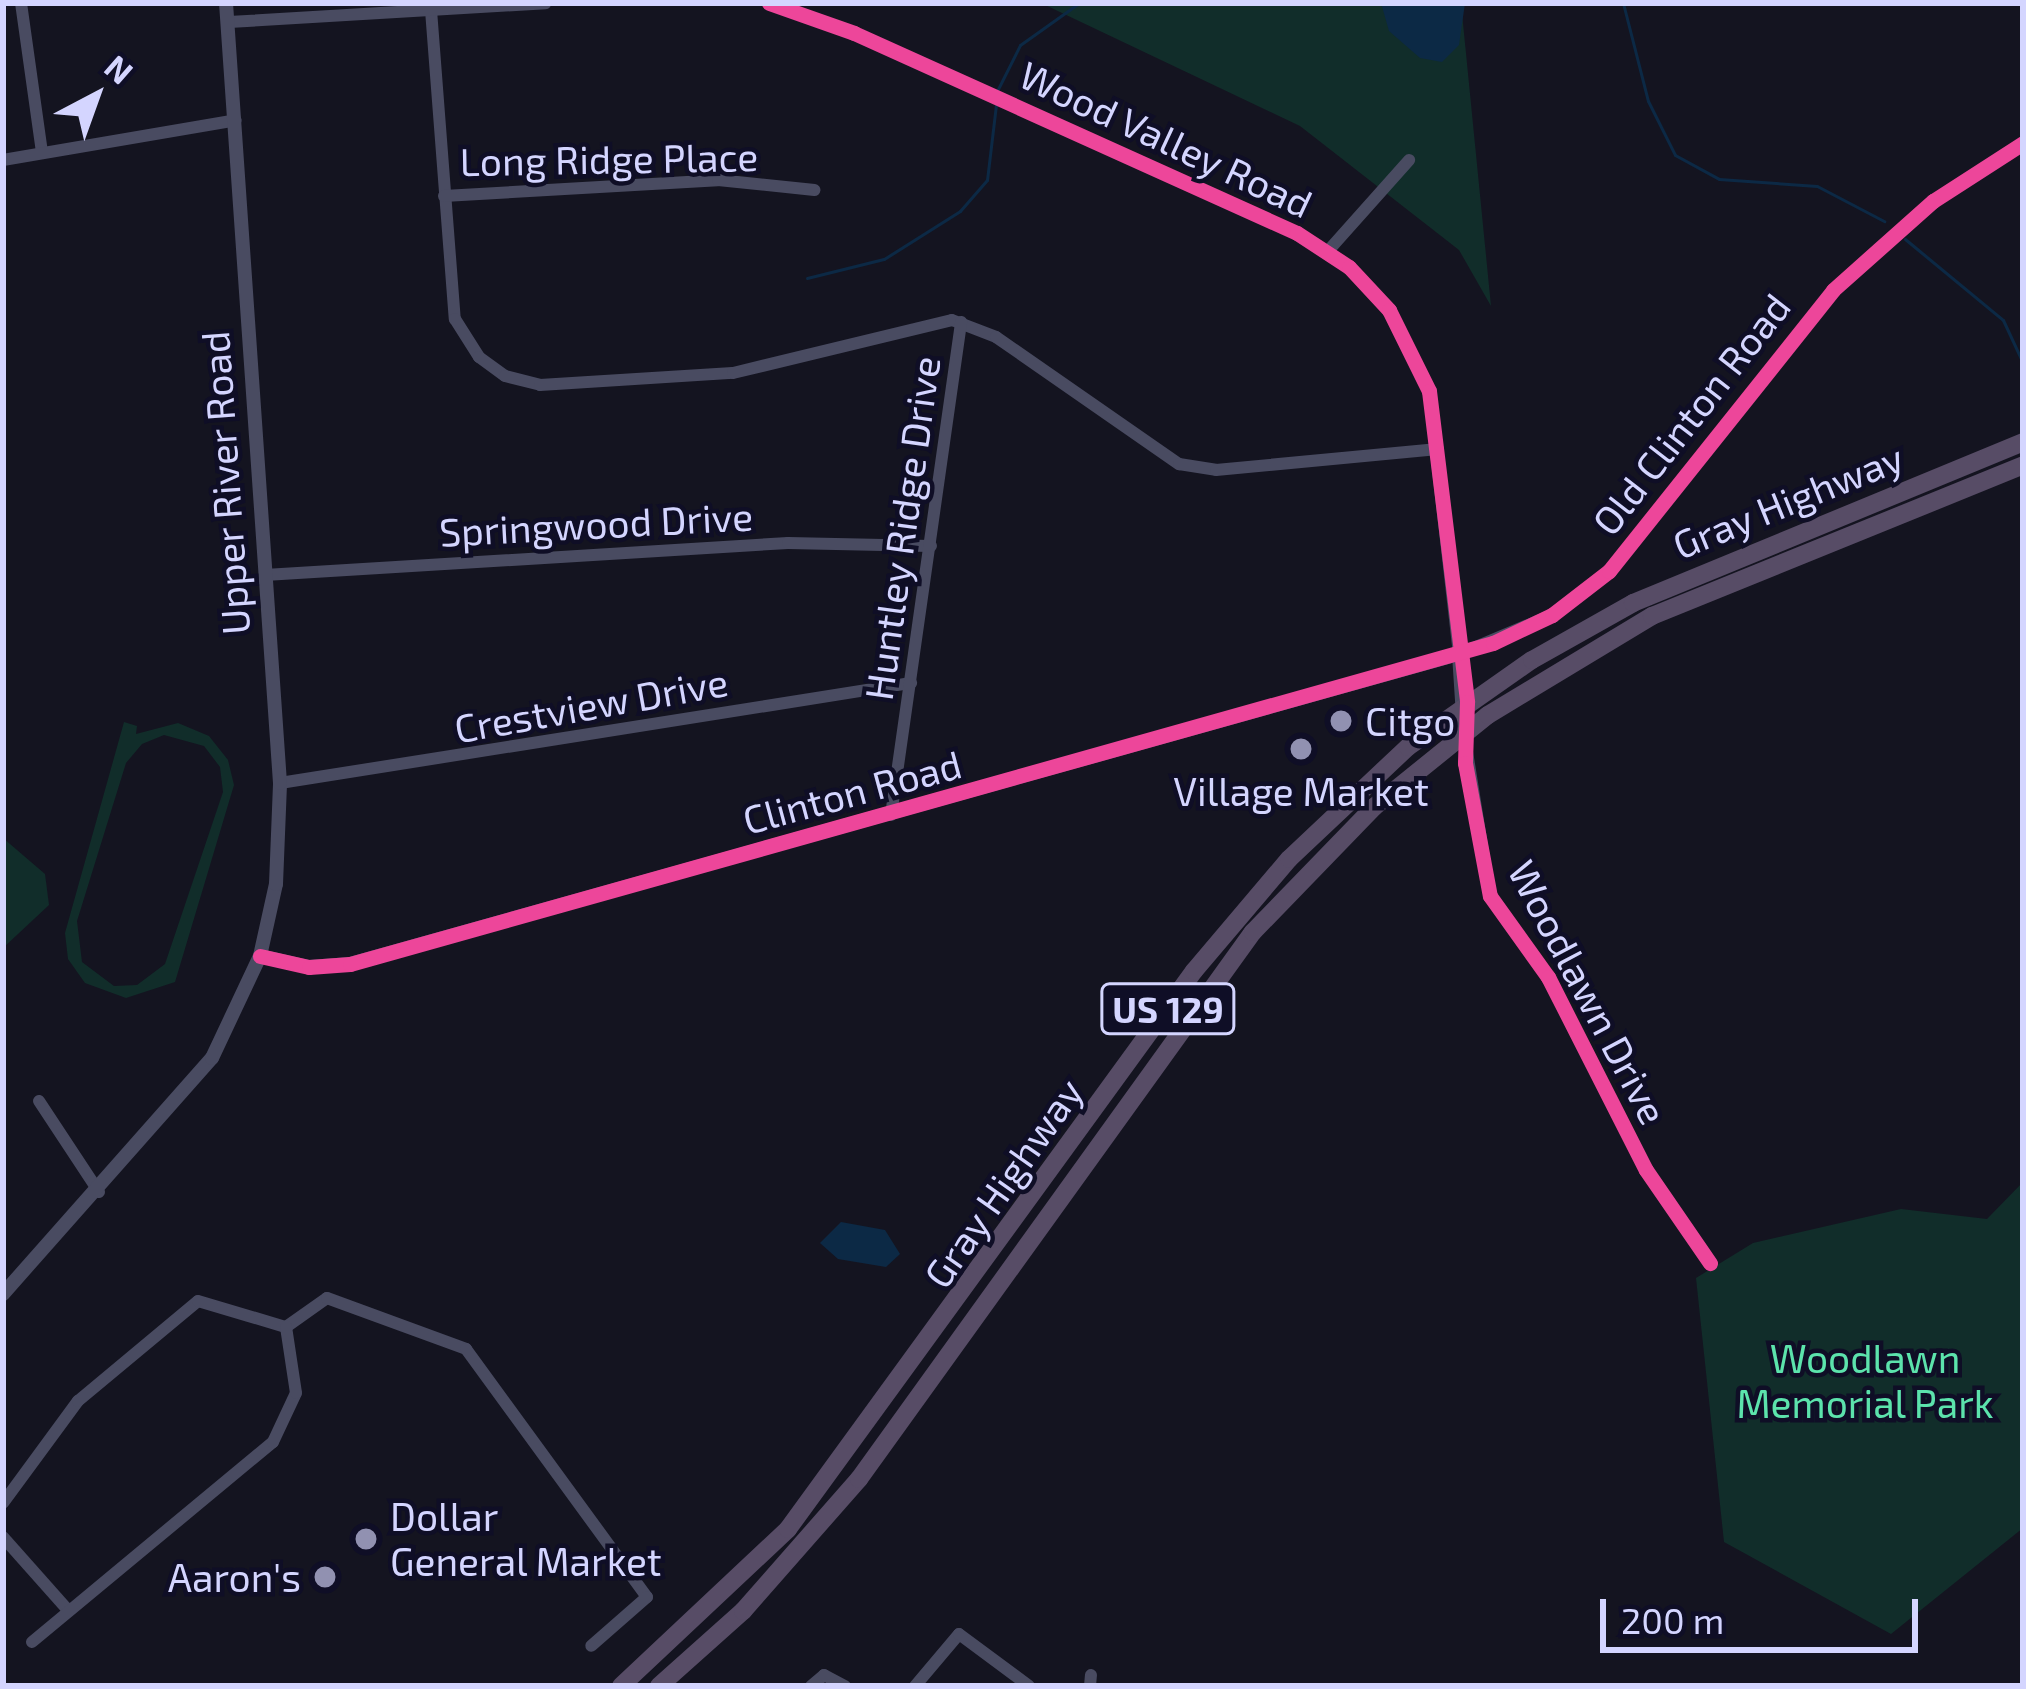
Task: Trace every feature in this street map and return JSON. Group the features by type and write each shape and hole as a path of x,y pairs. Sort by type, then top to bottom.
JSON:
{"highway":[{"name":"Gray Highway","path":"622,1686 818,1492 1243,912 1340,809 1467,702 1702,570 2023,442"},
{"name":"Gray Highway","path":"659,1686 743,1611 886,1445 1253,932 1374,807 1464,732 1652,616 2023,465"}],"street":[{"path":"21,3 42,153"},
{"name":"Upper River Road","path":"226,3 280,783 279,867 260,956"},
{"path":"229,22 545,3"},
{"name":"Wood Valley Road","path":"769,3 875,42 1328,251 1368,286 1412,347 1438,449 1459,654"},
{"name":"Long Ridge Place","path":"431,10 444,196 718,180 814,190"},
{"path":"3,160 236,120"},
{"name":"Old Clinton Road","path":"1459,654 1552,615 1609,571 1833,290 1933,201 2023,143"},
{"path":"1328,251 1409,160"},
{"path":"444,196 462,335 489,365 521,382 733,373 927,322 961,322 996,337 1179,464 1216,470 1438,449"},
{"name":"Huntley Ridge Drive","path":"891,814 961,322"},
{"name":"Springwood Drive","path":"265,575 788,543 931,546"},
{"path":"1459,654 1467,702 1464,732"},
{"name":"Clinton Road","path":"260,956 309,968 350,964 1459,654"},
{"name":"Crestview Drive","path":"280,783 911,683"},
{"name":"Woodlawn Drive","path":"1464,732 1490,896 1548,976 1663,1200 1710,1262"},
{"path":"3,1294 99,1192 212,1058 260,956"},
{"path":"39,1101 99,1192"},
{"path":"286,1327 327,1298 466,1348 647,1598 591,1646"},
{"path":"3,1503 78,1401 197,1301 286,1327"},
{"path":"32,1642 273,1442 296,1393 286,1327"},
{"path":"3,1472 19,1478"},
{"path":"3,1537 68,1609"},
{"path":"915,1686 959,1634 1029,1686"},
{"path":"811,1686 824,1675 844,1686"}],"green space":[{"path":"1041,3 1461,3 1491,306 1459,250 1300,126"},
{"path":"124,722 137,726 136,734 178,723 209,736 228,760 234,785 175,982 126,998 85,983 68,959 65,933","holes":["164,735 204,746 220,767 223,792 165,964 137,985 114,986 82,962 77,921 126,763 142,744"]},
{"path":"3,838 45,874 49,905 3,948"},
{"name":"Woodlawn Memorial Park","path":"2023,1182 2023,1528 1891,1634 1724,1542 1696,1278 1753,1243 1901,1209 1987,1219"}],"water":[{"path":"1381,3 1465,3 1459,45 1442,62 1420,58 1389,31"},
{"path":"841,1222 885,1230 900,1254 886,1267 838,1259 820,1243"}],"waterway":[{"path":"998,89 1020,45 1079,3"},
{"path":"1623,3 1648,101 1675,155 1719,179 1817,186 1884,221"},
{"path":"807,278 884,259 960,211 987,180 996,105"},
{"path":"1905,239 2003,320 2023,363"}],"cycle path":[{"path":"769,3 854,33 1297,233 1349,267 1389,310 1429,391 1467,702 1465,763 1490,896 1548,977 1646,1170 1710,1263"},
{"path":"260,956 309,967 350,964 1493,643 1552,615 1609,571 1833,290 1933,201 2023,143"}],"place":[{"name":"Citgo","path":"1341,721"},
{"name":"Village Market","path":"1301,749"},
{"name":"Dollar General Market","path":"366,1539"},
{"name":"Aaron's","path":"325,1577"}]}
